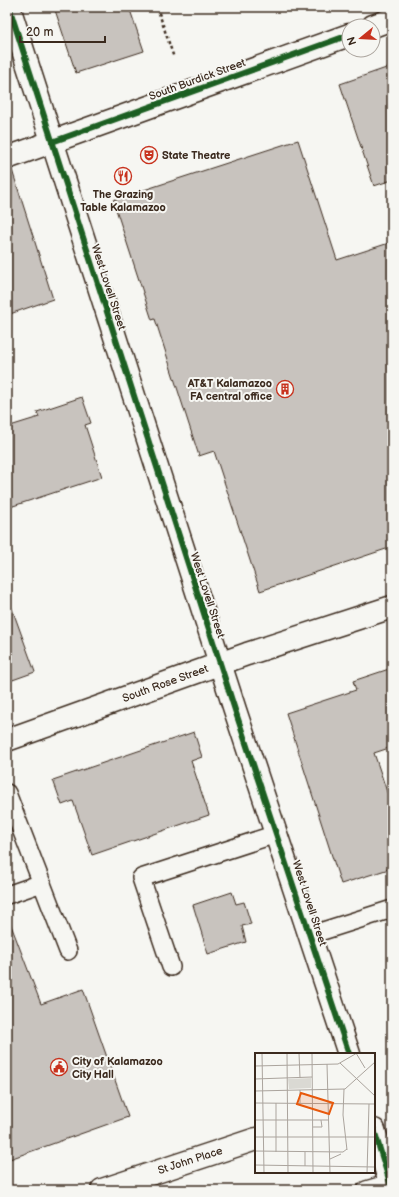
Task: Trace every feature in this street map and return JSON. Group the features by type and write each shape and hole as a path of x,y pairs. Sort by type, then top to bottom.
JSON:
{"street":[{"name":"West Lovell Street","path":"9,7 220,664 349,1053"},
{"path":"381,23 392,19"},
{"name":"South Burdick Street","path":"7,158 341,38"},
{"name":"South Rose Street","path":"7,740 247,654 392,607"},
{"path":"375,1133 391,1186"},
{"name":"St John Place","path":"102,1190 255,1138"}],"lane":[{"path":"7,793 68,951"},
{"path":"170,967 141,878 276,834"},
{"path":"7,895 42,883"},
{"path":"310,935 392,909"},
{"path":"366,1190 391,1186"}],"path":[{"path":"157,7 174,58"}],"building":[{"path":"54,7 129,7 144,51 76,73"},
{"path":"392,66 392,180 374,186 340,84"},
{"name":"AT&T Kalamazoo FA central office","path":"298,140 337,260 392,242 392,547 260,591 214,451 199,456 155,319 152,320 113,200"},
{"path":"12,170 53,299 7,315 7,171"},
{"path":"82,397 91,423 85,425 102,477 7,508 7,427 39,417 37,412"},
{"path":"10,603 35,672 7,682 7,604"},
{"path":"392,668 392,747 374,753 392,807 392,868 341,884 286,713 356,690 353,681"},
{"path":"194,732 202,757 191,761 209,815 92,855 73,801 62,805 53,780"},
{"path":"232,892 236,904 244,902 251,924 242,926 246,942 208,954 193,905"},
{"name":"City of Kalamazoo City Hall","path":"9,920 41,1004 83,989 128,1117 7,1160 7,921"}],"cycle path":[{"path":"9,7 235,710 349,1053"},
{"path":"52,142 341,38"},
{"path":"375,1133 392,1189"}],"place":[{"name":"State Theatre","path":"149,155"},
{"name":"The Grazing Table Kalamazoo","path":"123,176"},
{"name":"AT&T Kalamazoo FA central office","path":"285,389"},
{"name":"City of Kalamazoo City Hall","path":"59,1067"}]}
